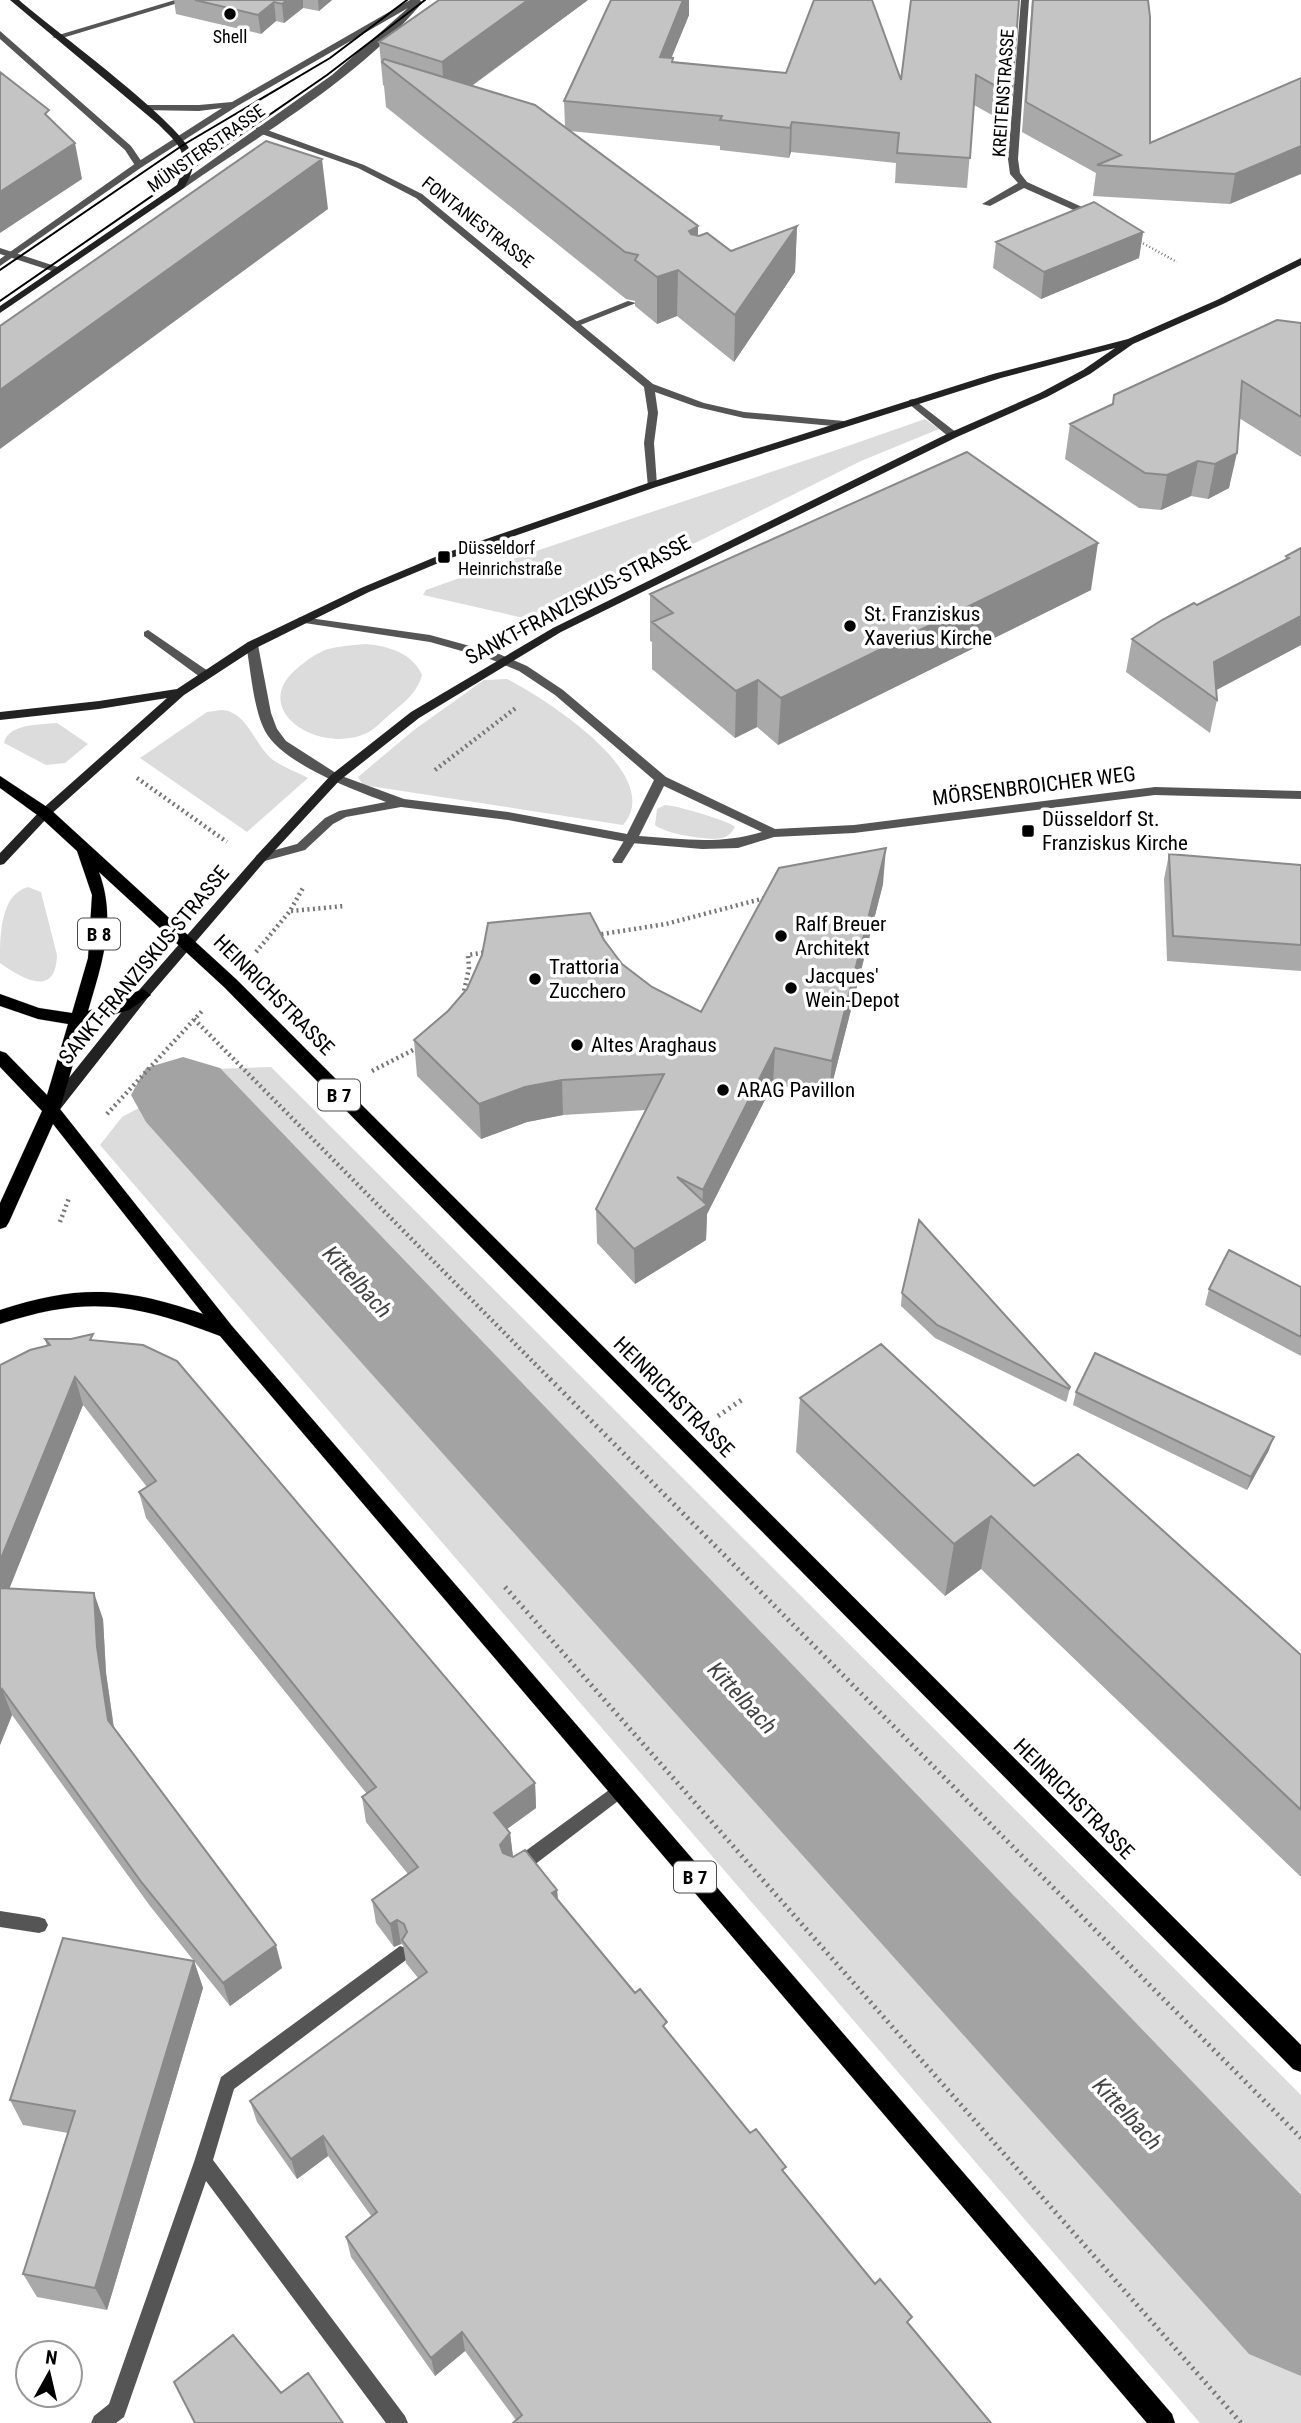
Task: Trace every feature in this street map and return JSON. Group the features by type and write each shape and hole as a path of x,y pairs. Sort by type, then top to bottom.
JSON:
{"main road":[{"path":"13,1 143,107 179,140 189,155 181,186"},
{"name":"MÜNSTERSTRASSE","path":"0,310 181,186"},
{"name":"SANKT-FRANZISKUS-STRASSE","path":"0,861 45,813 180,692 204,674 252,645 365,590 444,557 652,485 1069,355 1132,341 1220,302 1301,261"},
{"name":"SANKT-FRANZISKUS-STRASSE","path":"51,1110 143,995 261,858 335,778 415,715 505,659 569,624 953,435 1091,372 1132,341"},
{"path":"0,716 99,705 180,692"},
{"name":"HEINRICHSTRASSE","path":"0,780 45,813 230,983 1301,2061"},
{"name":"B 8","path":"79,1020 96,958 100,924 100,895 83,848"},
{"path":"0,1000 43,1016 79,1020 118,1010 143,995"},
{"path":"0,1222 51,1110 79,1020"},
{"name":"B 7","path":"0,1057 51,1110 226,1331 1163,2423"},
{"path":"0,1317 27,1307 66,1298 97,1296 136,1300 178,1312 226,1331"}],"street":[{"path":"56,37 184,0"},
{"name":"MÜNSTERSTRASSE","path":"0,262 139,165 236,103 418,0"},
{"name":"MÜNSTERSTRASSE","path":"181,186 393,31 418,0"},
{"name":"KREITENSTRASSE","path":"1025,0 1013,159 1015,174 1024,184 1090,214"},
{"path":"0,34 128,148 139,165"},
{"path":"143,107 200,108 236,103"},
{"name":"FONTANESTRASSE","path":"259,131 361,164 389,177 419,196 649,386 701,405 744,415 844,424"},
{"name":"KREITENSTRASSE","path":"987,204 1024,184"},
{"path":"0,251 58,270"},
{"path":"575,324 631,303"},
{"path":"649,386 653,413 649,443 652,485"},
{"path":"913,402 953,435"},
{"path":"302,620 464,646 505,659 549,684 661,779 717,806 743,815 773,833"},
{"path":"149,635 204,674"},
{"name":"MÖRSENBROICHER WEG","path":"252,645 265,713 271,730 290,750 335,778 402,803 508,816 631,839 702,845 738,844 773,833 854,829 1155,790 1301,795"},
{"path":"618,860 661,779"},
{"name":"MÖRSENBROICHER WEG","path":"261,858 301,846 329,821 343,814 402,803"},
{"path":"514,1870 620,1790"},
{"path":"0,1919 39,1925"},
{"path":"101,2423 117,2410 203,2162 227,2083 400,1954"},
{"path":"203,2162 398,2423"}],"path":[{"path":"1090,214 1177,262"},
{"path":"402,803 419,782 549,684"},
{"path":"107,757 224,841 261,858"},
{"path":"587,936 666,924 767,897"},
{"path":"290,911 344,905"},
{"path":"462,1002 469,968 468,954 495,950"},
{"path":"98,1124 194,1019 1301,2137"},
{"path":"333,1089 404,1056 423,1044"},
{"path":"503,1585 1241,2423"}],"shaded area":[{"path":"925,419 939,429 861,461 537,621 423,595 426,590 488,568"},
{"path":"366,644 399,652 413,661 422,675 417,688 367,733 348,738 328,738 310,733 294,724 284,712 280,697 285,682 303,663 321,652 337,647"},
{"path":"507,679 572,720 615,762 629,784 632,805 623,825 363,785 358,777 414,730 484,680"},
{"path":"207,712 231,712 245,723 273,760 308,778 247,832 140,758"},
{"path":"57,723 88,744 65,763 46,765 4,743 7,736 18,728"},
{"path":"665,805 702,814 735,827 726,837 716,839 668,831 655,825 657,809"},
{"path":"28,887 41,892 57,955 55,969 44,981 17,974 0,963 1,929 7,907 19,891"},
{"path":"271,1067 1301,2095 1301,2423 1200,2423 100,1145 122,1117 212,1069"}],"building":[{"path":"195,0 287,0 282,4 274,2 258,15"},
{"path":"439,0 528,0 442,62 379,42"},
{"path":"611,0 683,0 660,57 673,58 672,62 786,73 814,0 872,0 901,80 911,0 1019,0 1012,95 976,75 970,158 897,153 899,133 792,122 790,128 720,120 722,116 564,101"},
{"path":"1033,0 1148,0 1150,143 1301,78 1301,146 1235,174 1097,165 1121,155 1026,102"},
{"path":"384,59 535,105 698,226 689,231 691,234 699,236 707,233 731,251 797,226 735,315 678,270 657,277 635,260 638,255 625,252 382,62"},
{"path":"0,72 49,110 45,114 75,143 0,192"},
{"path":"266,141 322,159 0,390 0,326"},
{"path":"1094,202 1143,232 1044,272 996,242"},
{"path":"1277,320 1301,323 1301,417 1242,381 1237,453 1215,464 1198,461 1167,475 1145,473 1070,424 1113,404 1114,395"},
{"path":"967,452 1098,543 781,698 758,680 736,691 652,622 673,613 650,594"},
{"path":"1301,548 1301,616 1214,662 1217,700 1132,639 1194,603 1197,605 1289,558 1286,556"},
{"path":"886,848 832,1061 775,1048 703,1190 677,1177 707,1205 634,1249 596,1209 664,1074 562,1080 525,1087 479,1104 414,1040 448,1011 467,989 482,955 488,923 590,913 604,940 622,964 652,987 701,1012 779,868"},
{"path":"1169,854 1301,865 1301,945 1173,936"},
{"path":"919,1220 1069,1389 937,1325 902,1293"},
{"path":"1229,1250 1301,1287 1301,1337 1209,1289"},
{"path":"93,1334 90,1340 143,1345 177,1361 535,1783 494,1813 510,1833 500,1845 503,1853 513,1857 525,1850 557,1890 552,1893 635,1993 640,1989 667,2022 663,2026 750,2133 756,2129 786,2167 782,2170 875,2284 880,2279 912,2317 907,2322 991,2423 513,2423 522,2415 462,2332 431,2358 346,2237 377,2212 323,2136 291,2159 250,2101 427,1972 402,1940 407,1932 404,1924 397,1920 390,1924 372,1900 418,1867 362,1797 376,1787 139,1492 156,1481 75,1377 0,1561 0,1365 30,1350 50,1345 45,1339 71,1339"},
{"path":"881,1344 1034,1486 1078,1454 1301,1655 1301,1810 991,1516 954,1544 800,1398"},
{"path":"1095,1353 1274,1437 1251,1477 1076,1392"},
{"path":"0,1588 94,1593 97,1647 108,1720 276,1945 223,1983 142,1883 2,1689 0,1694"},
{"path":"63,1938 194,1961 95,2288 23,2274 75,2111 10,2100"},
{"path":"233,2335 281,2393 308,2373 343,2423 195,2423 174,2382"}],"waterway":[{"name":"Kittelbach","path":"183,1095 1301,2302"}],"tram line":[{"path":"0,270 183,145 330,58 407,0"},
{"path":"0,301 327,75 425,0"}],"place":[{"name":"Shell","path":"230,14"},
{"name":"Düsseldorf Heinrichstraße","path":"444,557"},
{"name":"St. Franziskus Xaverius Kirche","path":"850,626"},
{"name":"Düsseldorf St. Franziskus Kirche","path":"1028,831"},
{"name":"Ralf Breuer Architekt","path":"781,936"},
{"name":"Trattoria Zucchero","path":"535,979"},
{"name":"Jacques' Wein-Depot","path":"791,988"},
{"name":"Altes Araghaus","path":"577,1045"},
{"name":"ARAG Pavillon","path":"723,1090"}]}
